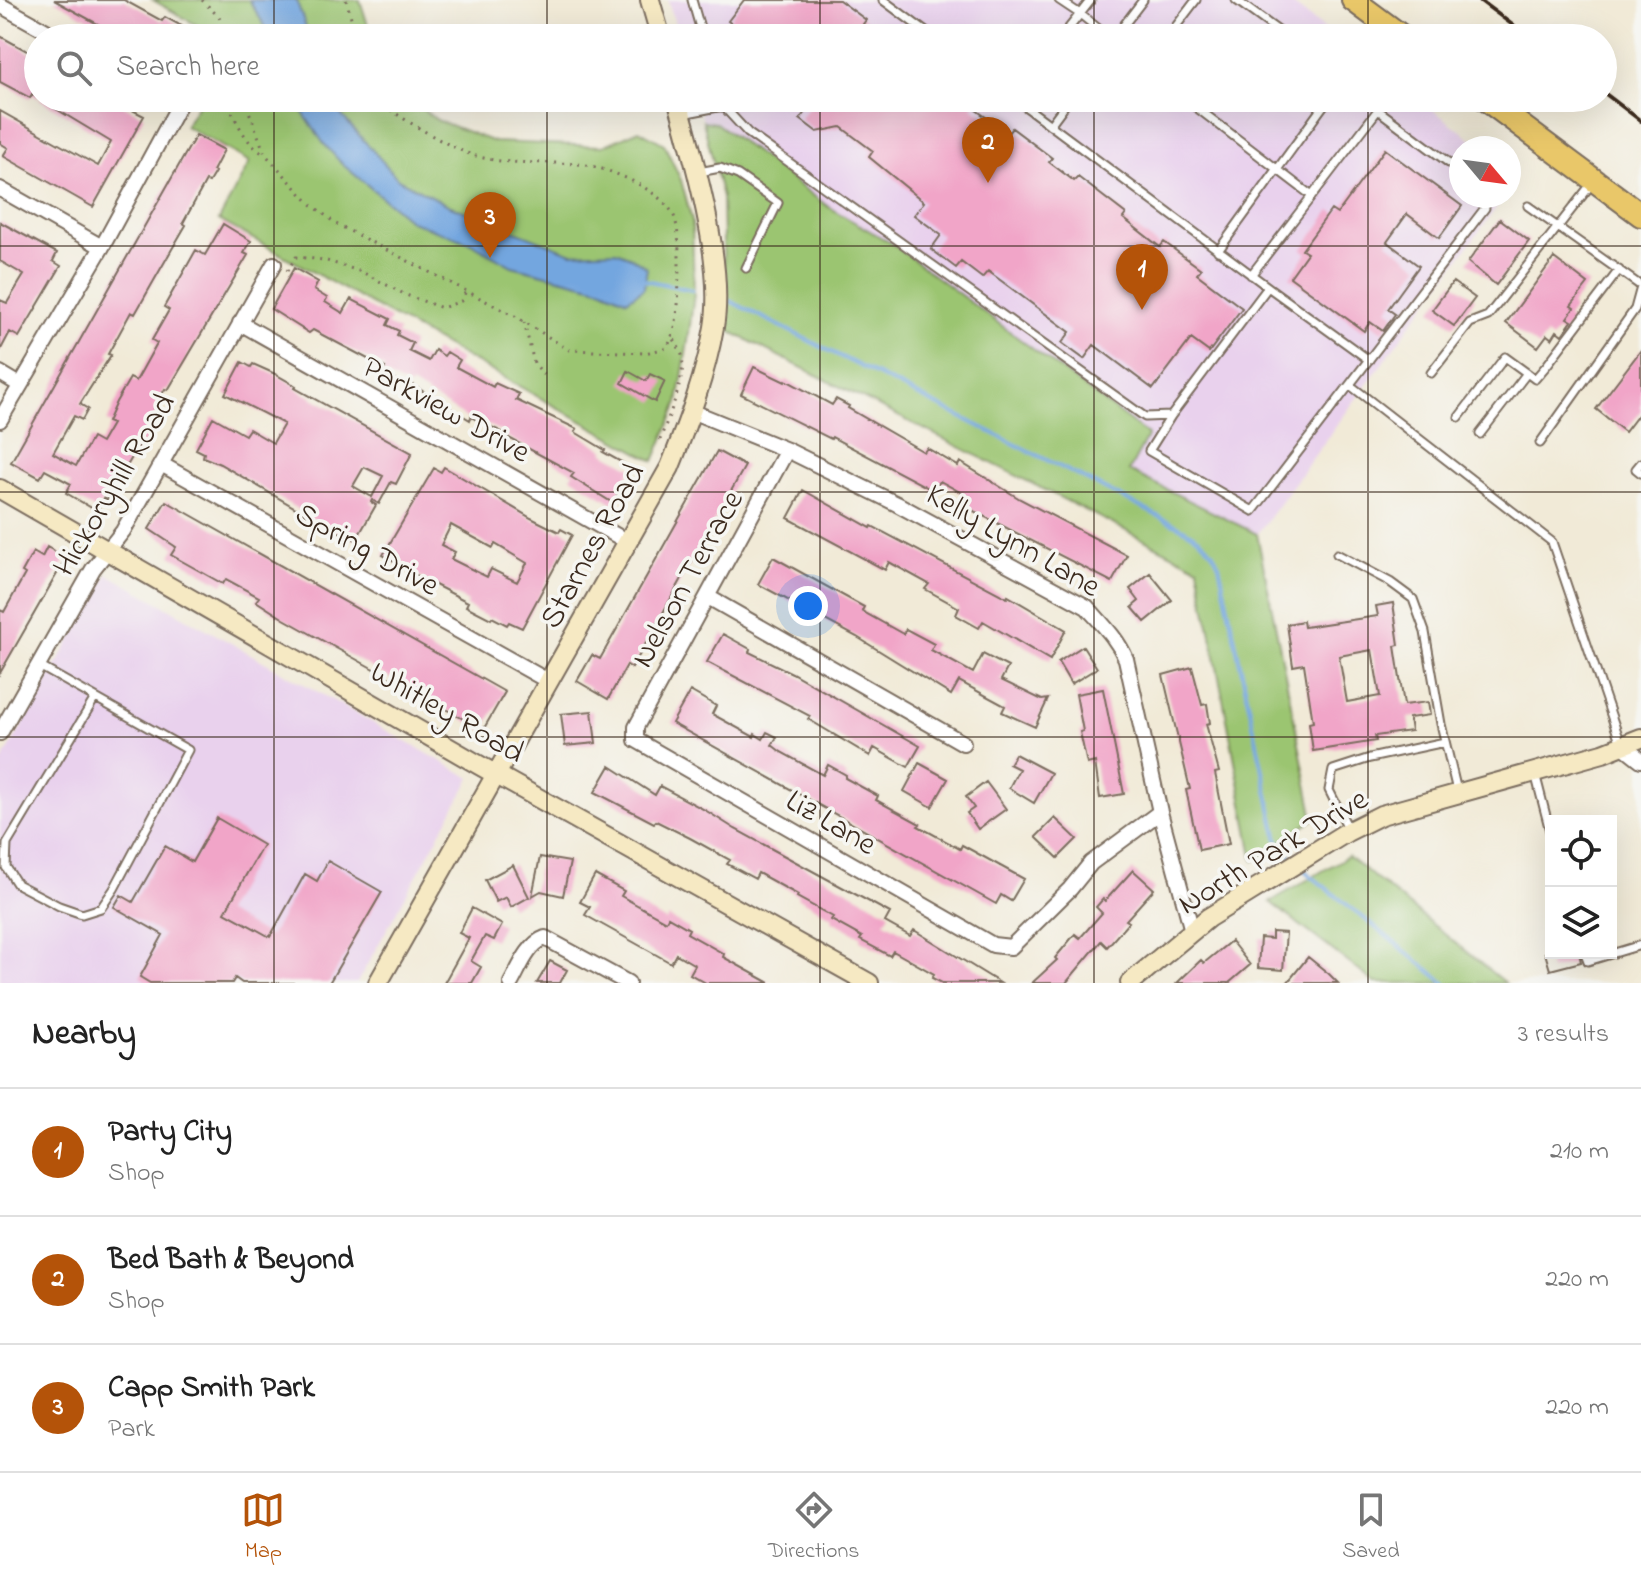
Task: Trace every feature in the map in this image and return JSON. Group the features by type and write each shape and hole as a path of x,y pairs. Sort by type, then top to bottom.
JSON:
{"main road":[{"path":"1353,0 1385,24"},
{"path":"1503,112 1641,215"}],"street":[{"path":"650,0 657,24"},
{"path":"0,5 34,24"},
{"path":"0,420 102,247 167,112"},
{"name":"Starnes Road","path":"378,983 670,467 691,411 714,326 715,274 697,173 681,112"},
{"path":"0,189 102,247"},
{"name":"Hickoryhill Road","path":"0,733 93,569 123,531 274,264"},
{"name":"Parkview Drive","path":"240,323 628,542"},
{"path":"0,373 20,385"},
{"name":"Kelly Lynn Lane","path":"691,411 787,450 897,504 1087,607 1119,643 1126,659 1160,812 1192,931"},
{"name":"Nelson Terrace","path":"635,732 787,450"},
{"name":"Spring Drive","path":"161,464 548,681"},
{"name":"Whitley Road","path":"0,489 496,774 869,983"},
{"path":"708,597 963,743"},
{"name":"Liz Lane","path":"635,732 636,740 644,747 993,945 1011,947 1070,889 1091,863 1160,812"},
{"name":"North Park Drive","path":"1130,983 1208,918 1349,830 1381,815 1641,738"},
{"path":"1622,745 1641,760"},
{"path":"511,983 539,940 545,938 628,983"}],"lane":[{"path":"692,0 699,24"},
{"path":"883,0 915,24"},
{"path":"1059,0 1093,24"},
{"path":"1072,24 1091,0"},
{"path":"1123,24 1143,0"},
{"path":"1178,24 1196,0"},
{"path":"1236,0 1269,24"},
{"path":"730,112 748,133 1145,417 1171,416"},
{"path":"1033,112 1369,360"},
{"path":"1050,125 1060,112"},
{"path":"1202,112 1312,196"},
{"path":"1218,251 1319,112"},
{"path":"1251,275 1376,112"},
{"path":"1381,112 1449,163"},
{"path":"697,173 720,168 738,175 778,203 746,268"},
{"path":"1431,373 1470,323 1488,316 1594,180"},
{"path":"1528,206 1641,287 1635,309 1540,443"},
{"path":"1268,287 1171,416 1149,451 1253,511 1485,208"},
{"path":"1459,417 1505,357 1535,379 1619,270"},
{"path":"1480,434 1527,373"},
{"path":"1350,385 1552,542 1622,745"},
{"path":"1641,463 1636,469 1641,473"},
{"path":"1337,554 1390,582 1413,599 1425,632 1445,742 1458,793"},
{"path":"38,666 188,750 114,889 101,908 82,914 17,884 6,867 7,844 95,698"},
{"path":"1349,830 1329,790 1333,770 1370,758 1445,742"},
{"path":"1535,771 1546,815"},
{"path":"1617,952 1641,945"}],"path":[{"path":"202,0 219,17 221,24"},
{"path":"346,0 353,24"},
{"path":"233,112 258,152 265,154"},
{"path":"249,112 265,154 310,203 336,224 524,322 569,350 645,353 667,348 677,329 679,259 673,214 649,189 615,172 585,165 512,164 472,156 391,112"},
{"path":"281,282 296,257 305,256 362,272 406,295 442,308 461,301 466,291"},
{"path":"524,322 534,363 546,377"},
{"path":"660,440 682,367 682,355 673,337"}],"shaded area":[{"path":"668,0 1286,0 1318,24 675,24"},
{"path":"701,112 1436,112 1468,136 1449,136 1449,208 1496,208 1257,534 1128,471 1148,435 891,243 830,208 716,123 703,121"},
{"path":"108,574 471,778 357,983 0,983 0,765"}],"green space":[{"path":"153,0 360,0 368,24 195,24"},
{"path":"194,112 426,112 437,120 494,142 603,146 639,130 664,144 681,180 692,221 694,294 678,403 654,461 219,220 250,162 185,126"},
{"path":"703,121 716,123 830,208 891,243 1148,435 1129,471 1257,534 1314,819 1254,861 1198,567 725,329 722,197"},
{"path":"1348,856 1505,983 1375,983 1270,902"}],"water":[{"path":"249,0 296,0 305,24 264,24"},
{"path":"302,112 339,112 398,179 448,205 572,253 616,251 631,257 647,268 644,288 627,300 603,289 512,266 471,243 411,221 343,165"}],"building":[{"path":"54,0 124,0 162,21 165,17 178,24 98,24"},
{"path":"744,0 839,0 866,20 863,24 732,24 728,21"},
{"path":"0,36 24,49 24,95 0,82"},
{"path":"0,111 98,166 111,142 61,112 136,112 144,116 93,207 3,156 8,148 0,143"},
{"path":"805,112 979,112 1008,133 1012,128 1052,158 1049,162 1074,181 1078,177 1126,214 1123,218 1160,247 1164,242 1201,269 1197,274 1242,308 1209,352 1191,339 1153,389 1094,345 1084,359 1062,343 1070,332 988,271 982,278 961,262 956,268 931,249 941,235 914,215 924,202 869,157 873,151 841,127 817,132 800,119"},
{"path":"196,135 224,150 215,172 209,182 206,181 183,223 186,225 135,314 131,312 108,354 111,355 80,404 88,409 82,420 74,416 53,453 76,466 92,438 101,443 112,424 107,422 116,402 130,378 136,381 157,343 152,340 169,310 164,307 196,250 205,255 223,224 251,241 244,253 248,255 168,390 165,389 154,408 158,410 147,429 151,431 97,511 66,493 71,484 45,470 40,478 11,462"},
{"path":"1385,149 1449,196 1449,208 1461,208 1439,238 1407,214 1387,242 1419,266 1388,309 1395,314 1383,331 1370,322 1364,331 1290,277 1307,253 1302,250 1331,210 1337,214"},
{"path":"1500,219 1529,241 1496,285 1468,262"},
{"path":"0,222 57,253 53,261 61,266 19,337 10,332 0,351 0,300 7,303 24,275 0,261"},
{"path":"1554,258 1588,284 1571,306 1574,308 1567,318 1572,321 1562,335 1557,331 1552,339 1547,335 1538,347 1506,323"},
{"path":"294,268 318,282 314,290 327,298 325,302 343,313 351,299 390,319 387,325 399,331 397,335 413,343 409,351 429,361 435,350 444,356 447,352 460,360 456,367 493,387 495,383 519,394 516,400 577,429 575,432 605,450 603,452 632,468 613,503 571,477 574,473 508,435 471,417 470,420 411,384 410,387 382,373 385,368 313,330 309,333 271,309"},
{"path":"1453,282 1475,298 1454,326 1432,310"},
{"path":"1641,350 1641,411 1625,432 1596,409"},
{"path":"242,362 251,367 253,364 412,453 396,484 391,482 379,504 372,500 376,505 356,540 203,457 204,453 196,449 213,417 245,435 249,429 273,443 284,424 225,394","holes":["364,467 383,476 372,497 353,486"]},
{"path":"754,367 832,405 836,399 924,452 927,448 958,466 960,462 1020,499 1127,555 1112,582 962,505 967,496 940,481 934,491 832,437 741,394"},
{"path":"628,371 646,381 650,374 665,381 655,402 622,383"},
{"path":"717,451 745,466 632,668 627,665 608,699 577,681 592,655 600,659"},
{"path":"444,467 531,518 572,535 522,628 491,619 466,606 468,602 383,555 434,468 441,472","holes":["451,525 493,548 495,544 527,563 517,582 491,569 487,577 451,559 455,552 441,545"]},
{"path":"803,490 871,528 1008,596 1066,630 1050,660 983,621 979,628 956,615 959,608 925,589 929,584 889,562 885,570 788,518"},
{"path":"166,501 505,692 483,730 284,619 256,601 259,597 226,579 223,584 171,555 176,547 149,529"},
{"path":"47,547 66,558 0,673 0,610 4,612 33,552 42,557"},
{"path":"773,557 864,607 862,611 903,634 906,629 934,644 931,650 973,673 983,654 1008,667 1001,680 1042,700 1048,699 1035,727 1002,712 1005,706 959,681 951,695 857,637 758,584"},
{"path":"1150,573 1172,600 1145,622 1132,607 1139,601 1130,589"},
{"path":"1393,603 1399,645 1395,646 1404,705 1428,702 1430,715 1409,718 1411,731 1375,736 1376,741 1313,751 1309,723 1313,722 1304,664 1293,666 1287,624 1303,621 1304,627 1378,616 1376,606","holes":["1372,650 1380,696 1347,702 1339,656"]},
{"path":"723,634 750,649 749,652 920,746 908,767 874,748 870,756 808,719 810,716 707,662"},
{"path":"1083,646 1097,668 1071,684 1058,662"},
{"path":"1192,667 1202,705 1207,704 1210,723 1206,724 1219,772 1215,773 1229,844 1199,850 1186,790 1190,789 1163,675"},
{"path":"1103,689 1124,794 1100,798 1095,762 1087,764 1076,694"},
{"path":"690,691 716,706 712,714 754,737 755,734 763,739 767,732 777,737 772,745 781,752 823,775 828,765 878,796 876,800 920,824 918,826 960,849 962,845 1024,879 1011,901 1001,895 996,904 672,723"},
{"path":"592,711 596,743 565,746 561,714"},
{"path":"1015,754 1051,773 1034,803 1009,788 1019,769 1009,764"},
{"path":"919,763 948,779 932,807 904,791"},
{"path":"610,766 655,795 660,786 705,810 890,913 885,922 910,936 914,930 1000,983 942,983 932,978 934,974 893,951 890,956 860,940 862,937 831,920 833,917 798,895 758,873 755,879 727,864 730,860 690,838 595,792"},
{"path":"986,782 1006,809 978,829 967,813 974,808 966,797"},
{"path":"217,818 263,845 225,912 270,937 305,874 317,881 328,861 382,892 329,983 242,983 235,978 232,983 150,983 140,977 163,935 114,907 121,895 133,902 165,846 192,862"},
{"path":"1055,818 1077,839 1058,858 1036,837"},
{"path":"540,857 570,862 563,896 541,891 532,896"},
{"path":"513,865 529,897 511,907 506,897 496,902 485,880"},
{"path":"1133,870 1154,889 1107,947 1101,941 1066,983 1032,983 1057,960 1055,958 1075,934 1080,938 1102,913 1096,907"},
{"path":"595,875 624,891 621,896 666,921 668,917 689,929 687,933 724,954 723,957 770,983 706,983 690,974 695,965 676,954 671,963 585,915 590,907 580,902"},
{"path":"472,908 502,925 494,940 485,936 471,961 481,967 472,983 444,983 469,938 459,933"},
{"path":"1272,932 1286,933 1283,970 1258,968 1260,938 1272,939"},
{"path":"1231,941 1250,965 1229,983 1177,983 1201,960 1204,963"},
{"path":"1308,957 1329,974 1338,983 1287,983"},
{"path":"1547,959 1580,959 1581,962 1550,970"},
{"path":"550,961 567,970 560,983 537,983"}],"waterway":[{"path":"640,279 692,290"},
{"path":"730,301 1178,526 1208,546 1219,565 1278,841 1294,860"},
{"path":"1300,867 1445,983"}],"railway":[{"path":"1479,0 1511,24"},
{"path":"1617,103 1641,121"}],"place":[{"name":"Bed Bath & Beyond","path":"988,183"},
{"name":"Capp Smith Park","path":"490,258"},
{"name":"Party City","path":"1142,310"}]}
